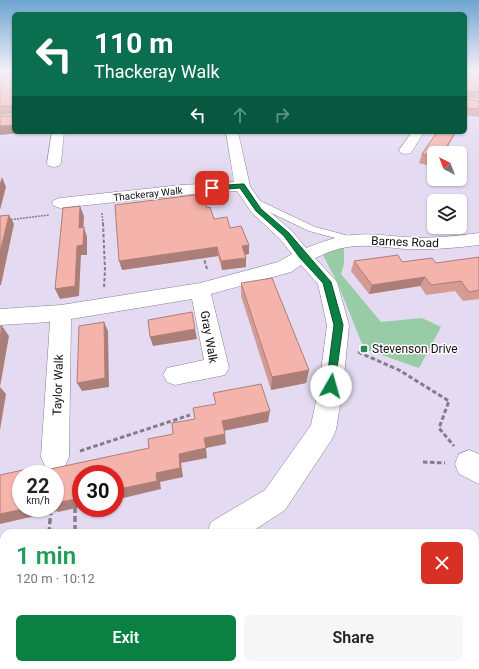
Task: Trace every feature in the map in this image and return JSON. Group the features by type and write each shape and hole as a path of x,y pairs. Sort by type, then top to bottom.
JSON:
{"street":[{"path":"54,163 58,134"},
{"path":"228,529 275,500 323,430 331,386 338,325 327,282 303,256 286,234 258,210 242,186 232,134"},
{"path":"406,150 417,134"},
{"name":"Thackeray Walk","path":"60,203 182,190 242,186"},
{"name":"Barnes Road","path":"303,256 333,244 354,240 380,240 406,244 448,243 479,239"},
{"path":"0,317 60,313 206,288 284,267 303,256"},
{"name":"Gray Walk","path":"175,376 217,368 206,288"},
{"name":"Taylor Walk","path":"55,457 60,313"}],"lane":[{"name":"Barnes Road","path":"251,200 312,229 354,240"}],"path":[{"name":"Thackeray Walk","path":"101,199 105,270 102,306"},
{"path":"8,220 47,216 60,203"},
{"path":"201,249 206,288"},
{"path":"336,342 399,370 449,401 439,428 474,467"},
{"path":"55,457 190,415"},
{"path":"49,529 50,517"},
{"path":"75,517 76,529"}],"green space":[{"path":"344,245 344,264 341,274 381,322 422,318 441,327 419,368 364,349 338,284 321,251"}],"building":[{"path":"0,101 12,101 12,106 0,106"},
{"path":"467,101 479,101 479,109 467,108"},
{"path":"0,116 12,116 12,125 0,126"},
{"path":"436,134 454,134 447,146 427,146"},
{"path":"427,147 427,155 422,154"},
{"path":"202,194 207,208 210,207 214,219 227,217 230,228 241,226 249,245 242,246 246,258 221,261 217,247 119,261 115,205"},
{"path":"80,206 79,228 84,227 83,245 77,246 75,286 55,289 63,208"},
{"path":"9,215 0,252 0,216"},
{"path":"398,255 402,262 432,258 436,263 479,257 479,290 469,292 461,281 431,285 425,277 372,285 354,261"},
{"path":"272,278 309,370 272,377 241,283"},
{"path":"192,312 195,329 150,337 148,320"},
{"path":"104,322 105,378 77,383 79,326"},
{"path":"0,326 2,326 0,339"},
{"path":"261,384 270,411 222,421 225,434 204,438 206,448 179,454 180,468 156,473 157,481 124,488 124,465 72,465 72,500 64,501 64,466 149,448 148,439 173,434 172,423 195,419 193,408 216,404 213,393"},
{"path":"12,472 12,511 0,514 0,475"}],"place":[{"name":"Stevenson Drive","path":"364,349"}],"route":[{"path":"212,188 242,186 258,210 286,234 303,256 327,282 338,325 331,386"}]}
